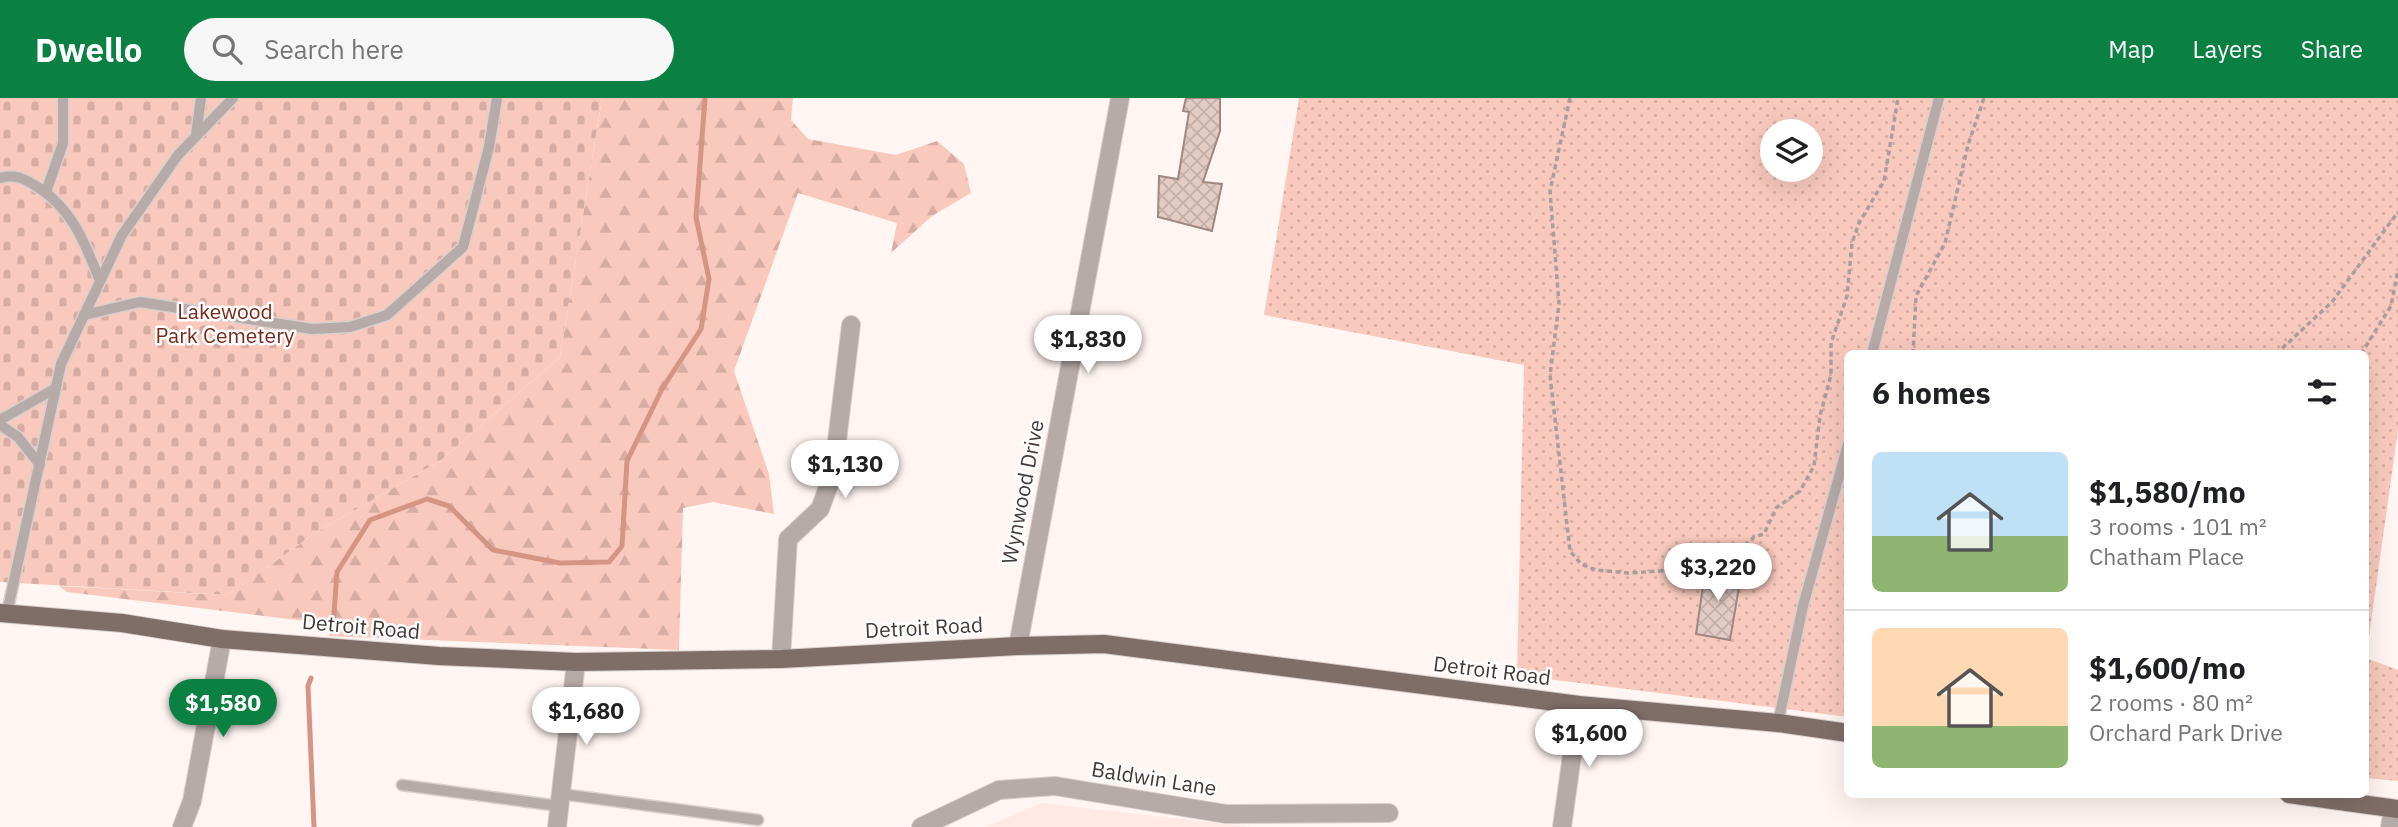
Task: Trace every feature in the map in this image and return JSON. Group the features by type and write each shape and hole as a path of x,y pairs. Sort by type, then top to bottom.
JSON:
{"main road":[{"name":"Detroit Road","path":"3,613 122,623 222,639 439,656 576,663 781,659 1017,646 1104,645 1579,705 1778,723 1844,732"},
{"path":"2317,798 2395,809"}],"street":[{"name":"Wynwood Drive","path":"1017,646 1120,98"},
{"path":"781,659 788,539 820,509 832,474 850,325"},
{"path":"182,827 192,801 222,639"},
{"path":"557,827 576,663"},
{"path":"1562,827 1579,705"},
{"name":"Baldwin Lane","path":"921,827 999,790 1055,786 1226,814 1389,813"},
{"path":"2390,827 2395,809"}],"lane":[{"path":"46,192 63,143 63,98"},
{"path":"196,135 201,98"},
{"path":"3,613 40,465 61,364 122,235 178,155 233,98"},
{"path":"84,315 140,302 312,329 351,327 387,315 463,247 489,146 497,98"},
{"path":"1873,350 1939,98"},
{"path":"0,178 11,175 23,178 46,192 66,211 83,238 100,281"},
{"path":"40,465 18,437 0,422 56,388"},
{"path":"1778,723 1803,606 1844,458"},
{"path":"402,785 758,820"}],"path":[{"path":"1570,98 1553,168 1549,204 1559,304 1549,375 1564,496 1566,539 1573,556 1585,566 1628,573 1683,569 1740,554 1754,537 1764,534 1776,508 1807,482 1814,466 1820,416 1831,375 1831,343 1847,296 1852,243 1859,223 1884,181 1898,98"},
{"path":"1913,350 1916,296 1945,243 1968,145 1984,98"},
{"path":"2280,350 2332,302 2398,212"},
{"path":"2364,350 2391,306 2398,270"}],"shaded area":[{"path":"1041,803 1252,827 986,827"}],"green space":[{"name":"Lakewood Park Cemetery","path":"0,98 602,98 560,357 440,461 315,533 228,595 0,582"},
{"path":"602,98 793,98 791,120 808,139 896,155 937,141 964,164 971,193 932,216 891,253 897,223 798,193 734,371 769,474 774,514 713,502 683,508 679,650 329,636 335,594 330,624 67,592 59,586 228,595 315,533 440,461 560,357"},
{"path":"1299,98 2398,98 2398,430 2369,637 2369,350 1844,350 1844,716 1517,675 1524,365 1264,315"},
{"path":"2369,659 2398,670 2398,781 2369,778"}],"building":[{"path":"1186,98 1220,98 1220,131 1203,182 1222,184 1212,231 1158,217 1159,176 1178,179 1189,112 1183,111"},
{"path":"1706,566 1741,575 1730,640 1696,634"}],"waterway":[{"path":"333,627 337,572 370,520 427,499 449,506 493,550 560,563 609,562 622,546 627,461 662,389 701,329 709,279 696,217 705,98"},
{"path":"311,678 308,686 314,827"}]}
